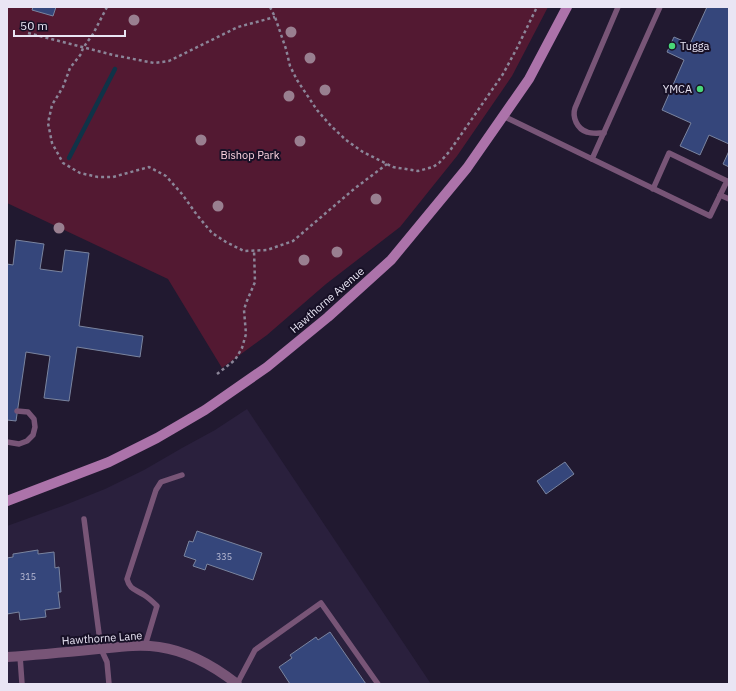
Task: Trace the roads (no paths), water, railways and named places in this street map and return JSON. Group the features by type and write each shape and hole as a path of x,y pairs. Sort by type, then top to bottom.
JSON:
{"main road":[{"name":"Hawthorne Avenue","path":"7,501 108,462 156,438 205,410 267,367 328,317 391,260 467,168 529,79 567,7"}],"street":[{"name":"Hawthorne Lane","path":"7,657 133,646 158,647 182,652 202,661 224,674 237,684"}],"lane":[{"path":"604,133 587,132 580,128 575,121 573,113 618,7"},
{"path":"592,159 660,7"},
{"path":"503,116 654,189 710,216 727,181 668,152 654,189"},
{"path":"720,195 729,199"},
{"path":"7,442 19,444 27,441 33,435 35,427 34,419 28,412 17,410"},
{"path":"145,646 157,606 142,594 132,589 127,579 156,490 161,482 182,475"},
{"path":"84,519 101,649 107,662 109,684"},
{"path":"237,684 255,650 321,603 378,684"},
{"path":"20,656 22,684"}],"waterway":[{"path":"69,158 115,69"}],"place":[{"name":"Tugga","path":"672,46"},
{"name":"YMCA","path":"700,89"}],"park label":[{"name":"Bishop Park","path":"250,155"}]}
